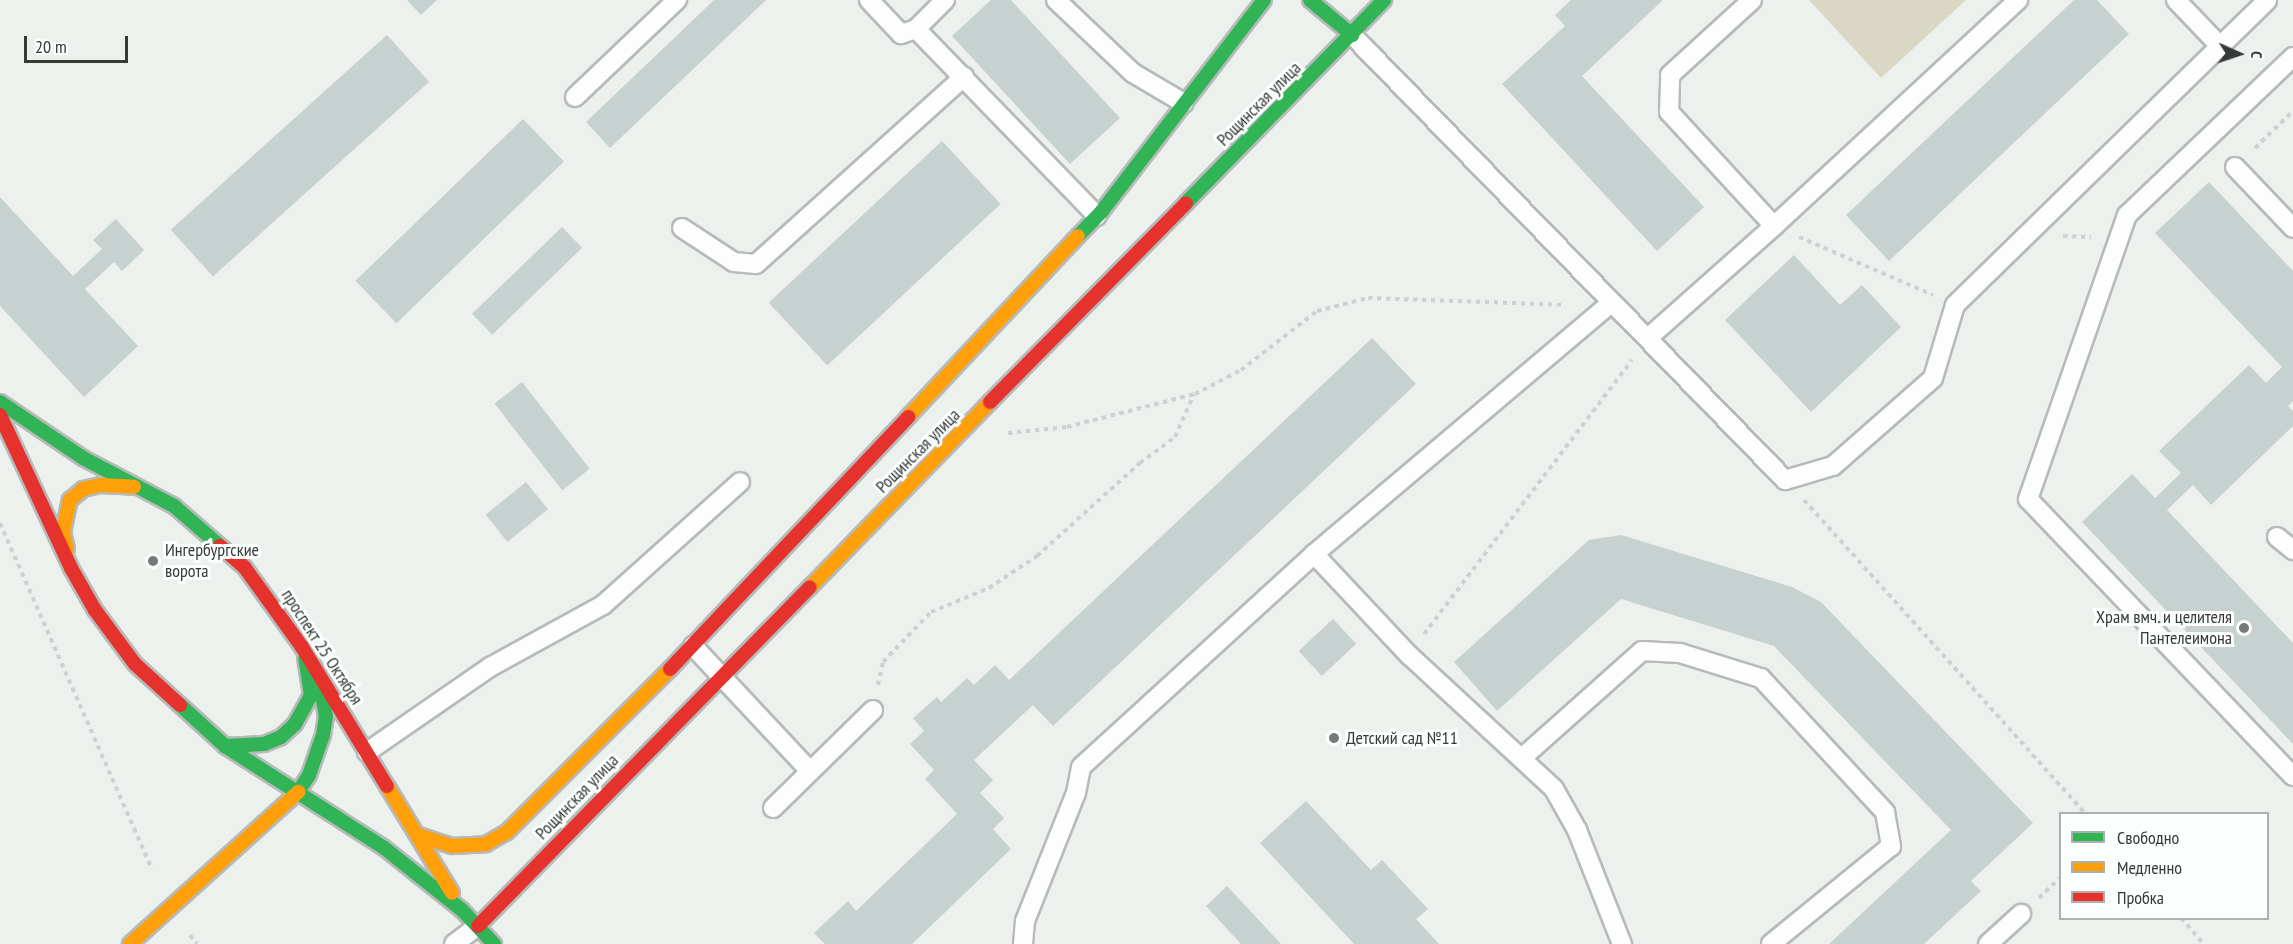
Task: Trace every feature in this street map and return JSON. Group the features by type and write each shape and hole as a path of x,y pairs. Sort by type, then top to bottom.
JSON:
{"street":[{"name":"Рощинская улица","path":"418,835 452,846 486,844 507,832 693,646 1097,216 1264,0"},
{"path":"1310,0 1352,35"},
{"name":"Рощинская улица","path":"478,926 1352,35 1383,0"},
{"name":"проспект 25 Октября","path":"0,402 83,458 148,492 192,519 245,568 302,647 462,910"},
{"name":"проспект 25 Октября","path":"0,415 71,568 94,610 135,664 225,746 376,841 462,910 494,944"},
{"path":"71,568 63,532 70,500 83,489 101,485 125,485 148,492"},
{"path":"225,746 264,744 281,737 299,719 311,695 311,676 302,647"},
{"path":"130,944 298,792 318,753 326,717 320,680 302,647"}],"lane":[{"path":"575,97 677,0"},
{"path":"869,0 901,34 916,29 945,0"},
{"path":"1056,0 1133,73 1185,103"},
{"path":"1752,0 1670,75 1669,112 1774,226"},
{"path":"1648,338 1774,226 2018,0"},
{"path":"2176,0 2220,46"},
{"path":"1352,35 1785,480 1833,466 1933,378 1955,305 2266,0"},
{"path":"916,29 1097,216"},
{"path":"2293,57 2127,215 2028,499 2293,776"},
{"path":"682,228 734,262 756,264 964,77"},
{"path":"2235,167 2293,228"},
{"path":"1023,944 1025,921 1076,793 1081,767 1314,554 1611,303"},
{"path":"367,752 490,667 603,605 740,482"},
{"path":"2277,537 2293,550"},
{"path":"1314,554 1409,655 1523,757 1554,789 1576,830 1622,944"},
{"path":"693,646 810,771"},
{"path":"1523,757 1642,651 1680,653 1761,678 1885,812 1891,846 1771,944"},
{"path":"773,808 873,710"},
{"path":"1988,944 2021,914"},
{"path":"454,944 478,926"}],"path":[{"path":"2235,167 2293,111"},
{"path":"1774,226 1955,305"},
{"path":"1000,434 1067,428 1195,394 1241,370 1317,311 1368,298 1570,306 1611,303"},
{"path":"1409,655 1648,338"},
{"path":"873,710 883,662 931,612 989,588 1037,556 1140,463 1175,437 1195,394"},
{"path":"1785,480 2085,812"},
{"path":"0,523 152,869"},
{"path":"2183,920 2204,944"}],"shaded area":[{"path":"1809,0 1966,0 1881,78"}],"building":[{"path":"407,0 437,0 421,15"},
{"path":"714,0 766,0 610,148 586,122"},
{"path":"991,0 1011,0 1120,118 1070,164 952,36"},
{"path":"1571,0 1663,0 1582,76 1704,207 1657,251 1502,84 1565,26 1555,15"},
{"path":"2074,0 2097,0 2129,34 1889,261 1846,215"},
{"path":"387,35 429,82 213,277 171,230"},
{"path":"523,119 564,161 396,323 355,281"},
{"path":"942,141 1001,204 827,366 769,303"},
{"path":"2209,182 2293,271 2293,401 2288,406 2293,411 2293,426 2211,505 2193,485 2167,510 2293,643 2293,744 2082,522 2132,474 2155,498 2181,473 2159,451 2249,365 2266,383 2282,367 2155,233"},
{"path":"0,197 73,276 102,249 93,240 116,219 144,250 122,271 114,262 85,289 138,346 84,397 0,306"},
{"path":"562,227 582,248 492,335 472,314"},
{"path":"1794,255 1840,305 1862,285 1901,327 1811,412 1725,320"},
{"path":"1372,338 1416,384 1053,726 1033,705 974,760 993,780 980,793 1004,818 993,829 1011,849 912,944 825,944 814,933 848,901 856,911 957,814 925,779 934,770 910,744 924,731 913,718 937,697 941,702 967,678 974,685 995,665 1009,680"},
{"path":"522,382 590,469 562,490 494,404"},
{"path":"526,482 548,509 508,542 486,515"},
{"path":"1621,535 1792,587 1821,602 2033,823 1971,881 1981,891 1924,944 1829,944 1951,830 1774,646 1621,599 1497,711 1454,662 1589,540"},
{"path":"1333,619 1356,644 1322,676 1299,651"},
{"path":"1306,801 1371,870 1382,860 1428,909 1416,919 1439,944 1354,944 1260,843"},
{"path":"1227,886 1281,944 1241,944 1206,906"}],"traffic: fast":[{"path":"1078,236 1102,211 1264,0"},
{"path":"1310,0 1352,35"},
{"path":"1186,203 1384,0"},
{"path":"0,402 83,458 174,506 220,546"},
{"path":"225,746 264,744 281,737 295,724 311,695 305,658"},
{"path":"298,792 309,775 323,735 326,717 320,683"},
{"path":"180,705 225,746 383,847 462,910 494,944"}],"traffic: slow":[{"path":"908,417 1078,236"},
{"path":"810,587 990,402"},
{"path":"67,549 63,532 70,500 83,489 101,485 134,487"},
{"path":"418,835 452,846 486,844 507,832 670,669"},
{"path":"387,786 452,893"},
{"path":"130,944 298,792"}],"traffic: jam":[{"path":"990,402 1186,203"},
{"path":"0,415 71,568 95,610 135,664 180,705"},
{"path":"670,669 908,417"},
{"path":"220,546 245,568 302,647 387,786"},
{"path":"478,926 810,587"}],"place":[{"name":"Ингербургские ворота","path":"153,561"},
{"name":"Храм вмч. и целителя Пантелеимона","path":"2244,628"},
{"name":"Детский сад №11","path":"1334,738"}]}
